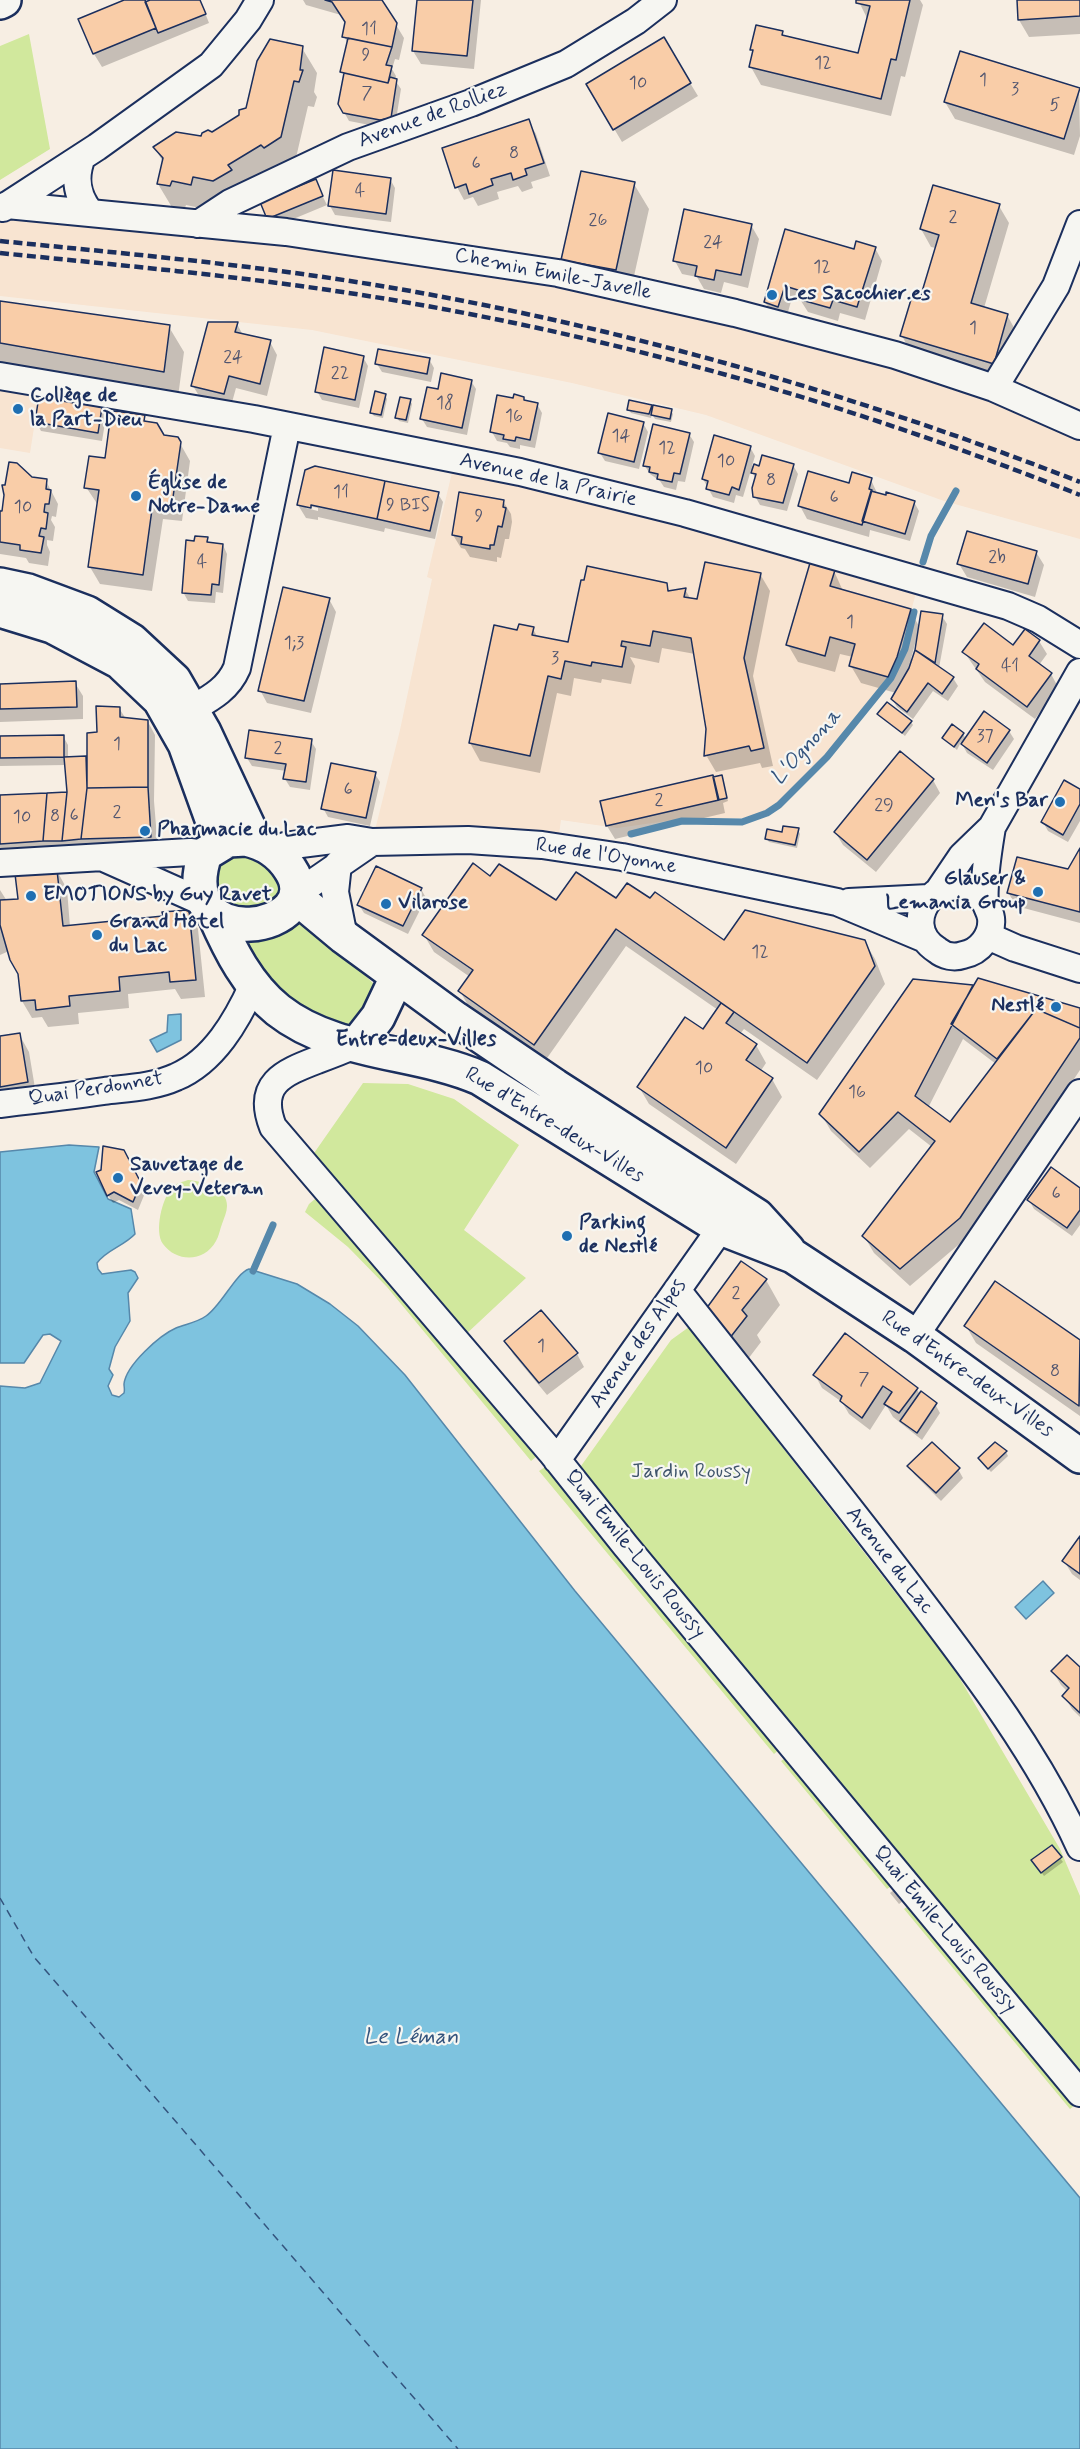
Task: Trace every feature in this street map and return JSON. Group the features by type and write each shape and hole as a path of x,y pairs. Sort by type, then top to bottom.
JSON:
{"main road":[{"path":"0,585 62,602 110,627 132,641 174,680 192,709 264,846 290,867 294,875 296,893 286,911 263,923 236,924 211,910 201,885 210,813 178,729 160,700 120,662 52,626 0,610"},
{"path":"206,850 237,839 264,846"},
{"name":"Rue d'Entre-deux-Villes","path":"296,893 344,937 397,977 555,1086 757,1216 793,1256"},
{"name":"Rue d'Entre-deux-Villes","path":"211,910 228,946 253,985 279,1011 306,1027 357,1044 454,1067 480,1078 721,1228 793,1256 915,1336 1080,1456"},
{"path":"357,1044 378,1017 397,977"}],"street":[{"path":"4,208 82,157 211,65 248,20 260,0"},
{"name":"Avenue de Rolliez","path":"198,224 230,202 348,147 471,103 566,64 636,21 663,0"},
{"path":"82,157 76,172 78,187 82,203 90,212"},
{"name":"Chemin Emile-Javelle","path":"4,208 90,212 297,233 558,273 735,313 861,346 994,388 1080,426"},
{"path":"994,388 1056,286 1080,224"},
{"name":"Avenue de la Prairie","path":"0,376 287,426 520,472 685,513 1016,609 1038,619 1080,645"},
{"path":"192,709 219,692 231,681 237,668 287,426"},
{"path":"992,827 986,865 985,902 991,918 988,936 973,952 952,956 932,947 925,939 920,922 921,914 962,856 992,827 1080,672"},
{"name":"Rue de l'Oyonne","path":"264,846 285,846 348,838 372,842 468,840 542,845 633,860 837,902 925,939"},
{"path":"296,893 372,842"},
{"path":"0,863 206,850"},
{"path":"103,857 211,910"},
{"path":"338,864 335,892 344,937"},
{"path":"934,894 956,886 964,887 973,890 985,902"},
{"name":"Rue de l'Oyonne","path":"837,902 934,894"},
{"path":"988,936 1015,948 1080,969"},
{"name":"Quai Perdonnet","path":"0,1104 131,1088 177,1077 203,1059 228,1031 238,1017 253,985"},
{"name":"Quai Emile-Louis Roussy","path":"357,1044 281,1075 271,1088 269,1099 268,1111 273,1127 557,1460 1080,2093"},
{"path":"915,1336 1080,1093"},
{"name":"Avenue des Alpes","path":"557,1460 721,1228"},
{"name":"Avenue du Lac","path":"677,1290 891,1562 979,1678 1050,1785 1080,1846"}],"shaded area":[{"path":"0,206 68,209 735,313 1080,426 1080,539 944,501 706,415 572,383 312,330 0,296"},
{"name":"Collège de la Part-Dieu","path":"0,390 39,396 30,453 0,448"},
{"path":"455,460 919,582 896,666 825,756 779,802 765,812 750,818 681,819 617,828 561,820 557,848 372,842 400,730 432,579 427,577"}],"green space":[{"path":"29,34 50,149 0,180 0,46"},
{"path":"235,855 260,861 277,873 282,892 256,914 218,901 214,870 216,863"},
{"path":"302,915 378,988 353,1025 346,1026 312,1013 288,997 268,978 244,941 245,938"},
{"path":"363,1083 408,1084 454,1099 519,1145 464,1230 526,1278 463,1337 312,1156"},
{"path":"188,1180 207,1184 219,1191 226,1200 227,1206 216,1241 204,1253 190,1258 182,1257 169,1250 160,1239 159,1232 160,1215 168,1193 175,1185"},
{"path":"315,1199 323,1200 353,1233 537,1456 531,1461 387,1287 348,1247 305,1212"},
{"name":"Jardin Roussy","path":"689,1327 953,1667 1060,1849 1080,1896 1080,2081 581,1474 581,1466 671,1340"},
{"path":"545,1467 781,1748 774,1754 539,1471"},
{"path":"788,1756 893,1885 887,1889 781,1761"},
{"path":"911,1904 1076,2104 1070,2109 904,1909"}],"water":[{"path":"181,1014 181,1040 157,1052 150,1040 167,1032 168,1015"},
{"name":"Le Léman","path":"69,1145 99,1147 94,1172 108,1199 131,1209 135,1234 97,1263 102,1274 131,1270 138,1278 128,1293 130,1321 115,1347 109,1369 113,1375 108,1386 112,1395 119,1397 124,1393 126,1376 137,1360 153,1344 176,1328 206,1316 239,1277 249,1269 297,1284 330,1304 358,1326 405,1375 575,1591 1080,2198 1080,2449 0,2449 0,1386 25,1388 40,1383 61,1341 50,1334 43,1335 24,1363 0,1363 0,1152"},
{"path":"1043,1581 1054,1593 1026,1619 1015,1607"}],"building":[{"path":"124,0 145,0 156,28 93,54 78,19"},
{"path":"150,0 200,0 206,14 158,33 145,2"},
{"path":"325,0 382,0 397,23 392,47 342,37 345,22 332,2"},
{"path":"417,0 473,0 467,56 412,51"},
{"path":"856,0 910,0 896,60 891,59 881,99 749,67 753,50 750,50 756,25 783,31 782,35 858,53 870,6 856,3"},
{"path":"1017,0 1080,0 1080,16 1018,20"},
{"path":"664,37 691,83 613,130 586,84"},
{"path":"348,38 392,47 386,65 392,66 388,83 340,72"},
{"path":"270,39 303,46 300,70 303,70 299,82 294,81 281,137 264,148 261,145 228,165 232,170 213,181 193,177 191,185 172,181 170,186 157,184 163,158 153,147 176,132 201,136 208,130 212,132 239,115 239,110 246,108 257,61"},
{"path":"960,51 1080,88 1064,139 944,102"},
{"path":"344,73 388,83 390,77 397,79 391,118 380,120 343,113 338,104"},
{"path":"529,119 544,163 525,169 527,175 513,180 511,173 491,179 493,185 469,194 466,184 455,188 442,148"},
{"path":"333,170 391,178 386,214 328,206"},
{"path":"581,171 635,182 616,270 561,260"},
{"path":"316,179 323,196 267,219 260,202"},
{"path":"933,185 1000,204 971,303 1008,314 994,364 900,336 913,293 921,295 939,235 920,229"},
{"path":"684,209 752,224 741,275 716,270 714,280 695,276 697,266 673,261"},
{"path":"785,229 854,249 856,241 876,247 857,307 833,300 830,308 798,299 801,291 785,286 778,307 764,302"},
{"path":"0,301 170,325 164,372 0,343"},
{"path":"208,322 238,322 235,332 271,340 260,384 229,376 224,394 191,386"},
{"path":"324,347 364,356 355,400 315,392"},
{"path":"378,349 430,358 427,374 375,364"},
{"path":"441,373 472,380 462,428 420,419 427,387 438,389"},
{"path":"375,391 386,394 381,415 370,413"},
{"path":"514,394 524,397 524,400 538,403 530,440 516,437 515,441 503,439 504,435 490,432 497,395 513,398"},
{"path":"39,396 102,407 98,433 35,422"},
{"path":"400,397 411,399 406,420 395,418"},
{"path":"629,400 652,405 649,414 627,410"},
{"path":"653,405 672,409 670,419 651,415"},
{"name":"Église de Notre-Dame","path":"114,411 145,415 144,421 157,423 164,435 178,437 181,442 172,504 153,502 143,575 88,567 99,490 84,488 89,456 105,458 111,413"},
{"path":"608,413 644,422 634,462 598,453"},
{"path":"653,424 690,433 680,474 674,473 672,482 657,479 658,474 649,472 650,467 643,466"},
{"path":"714,435 751,446 739,490 732,487 729,495 706,489 708,481 702,479"},
{"path":"762,455 794,464 783,503 753,497 752,488 756,474 751,473 754,464 759,466"},
{"path":"9,462 17,463 32,477 47,479 46,489 51,490 49,504 45,504 44,512 48,513 46,529 41,528 39,536 44,537 41,553 20,550 20,545 0,542 0,511 2,511 4,495 2,485 5,485"},
{"path":"315,466 385,481 377,519 311,505 311,508 297,505 305,470"},
{"path":"808,471 849,483 852,472 872,478 869,489 872,490 862,525 798,506"},
{"path":"385,481 439,492 430,531 377,519"},
{"path":"871,491 886,495 886,492 915,501 905,534 862,521"},
{"path":"459,492 504,500 503,507 506,508 502,527 498,526 494,545 490,545 490,549 461,544 462,537 452,535"},
{"path":"967,531 1037,551 1028,584 957,564"},
{"path":"195,536 208,537 207,542 223,544 219,585 212,584 211,595 182,593 186,540 194,541"},
{"path":"705,562 761,573 744,658 764,748 751,751 749,746 704,756 706,729 691,638 653,631 650,646 622,641 621,646 626,647 622,667 592,662 591,666 565,661 561,679 548,676 530,756 469,743 494,625 517,630 519,624 534,627 532,635 568,642 581,580 584,580 587,566 667,583 668,591 686,588 684,597 697,599"},
{"path":"810,563 835,570 830,586 911,609 897,657 888,677 849,666 855,644 830,637 825,656 786,645"},
{"path":"283,587 330,598 304,701 258,691"},
{"path":"921,611 943,614 935,663 915,650"},
{"path":"984,623 1013,645 1025,629 1040,640 1029,656 1052,673 1027,707 976,669 979,664 962,652"},
{"path":"915,650 954,677 942,694 928,683 907,712 891,699 909,668"},
{"path":"76,681 77,707 0,709 0,684"},
{"path":"887,702 912,721 902,733 877,714"},
{"path":"96,706 120,707 120,717 148,720 148,787 87,788 87,733 97,732"},
{"path":"984,711 1010,730 987,763 961,744"},
{"path":"952,724 964,733 954,747 942,738"},
{"path":"249,730 312,739 306,782 283,779 286,764 245,758"},
{"path":"64,735 64,757 0,758 0,736"},
{"path":"900,751 934,779 867,860 834,832"},
{"path":"86,756 87,788 81,839 62,841 67,792 64,757"},
{"path":"331,763 376,772 366,818 321,809"},
{"path":"713,775 719,800 606,826 600,801"},
{"path":"722,775 727,798 718,800 713,777"},
{"path":"1064,780 1080,789 1080,804 1063,835 1041,822"},
{"path":"148,787 151,837 81,839 87,788"},
{"path":"67,792 62,841 43,841 47,793"},
{"path":"47,793 43,841 0,844 0,795"},
{"path":"783,826 799,828 795,845 765,839 767,829 782,832"},
{"path":"1080,848 1080,912 1007,893 1017,857 1068,869"},
{"path":"473,863 490,876 499,864 556,900 576,872 616,898 627,883 650,898 655,892 724,940 745,910 865,940 875,966 807,1063 616,929 534,1045 458,991 473,970 422,935"},
{"path":"376,866 422,888 403,926 357,905"},
{"name":"Grand Hôtel du Lac","path":"57,870 63,926 163,916 162,912 189,910 196,980 170,982 169,972 119,977 120,991 69,996 70,1006 36,1010 35,1000 21,1001 18,974 10,960 0,925 0,900 18,899 15,874"},
{"path":"978,978 1080,1008 1080,1028 1036,1009 997,1059 951,1024"},
{"path":"913,979 973,985 915,1096 950,1122 1036,1009 1080,1028 1080,1038 960,1218 900,1269 862,1236 935,1141 898,1112 859,1152 819,1114"},
{"path":"721,1003 734,1012 726,1023 757,1044 746,1060 773,1078 726,1148 637,1087 685,1017 703,1029"},
{"path":"20,1033 28,1082 0,1087 0,1036"},
{"name":"Sauvetage de Vevey-Veteran","path":"103,1146 124,1150 141,1183 133,1202 114,1192 107,1196 96,1172 101,1170"},
{"path":"1051,1167 1080,1188 1080,1210 1067,1228 1027,1200"},
{"path":"741,1261 767,1279 742,1310 747,1316 729,1339 706,1309"},
{"path":"995,1281 1080,1340 1079,1406 964,1326"},
{"path":"541,1310 578,1353 539,1383 504,1341"},
{"path":"845,1333 918,1388 899,1413 884,1404 892,1392 883,1386 862,1418 840,1401 842,1396 813,1375"},
{"path":"921,1391 937,1403 917,1433 900,1421"},
{"path":"932,1442 960,1468 936,1493 907,1466"},
{"path":"995,1442 1007,1451 988,1469 978,1458"},
{"path":"1080,1536 1080,1574 1062,1561"},
{"path":"1067,1655 1080,1667 1080,1713 1062,1696 1069,1688 1051,1671"},
{"path":"1052,1845 1062,1857 1041,1873 1031,1860"}],"waterway":[{"name":"L'Ognona","path":"923,562 931,536 956,491"},
{"name":"L'Ognona","path":"631,834 682,821 742,822 767,813 779,805 827,757 891,678 905,649 914,612"},
{"name":"L'Ognona","path":"253,1271 273,1225"}],"ferry route":[{"path":"0,1898 34,1957 458,2449"}],"railway":[{"path":"0,241 312,275 501,308 669,348 752,371 917,423 1080,482"},
{"path":"0,253 308,287 496,319 581,338 666,359 834,407 917,434 1080,495"}],"place":[{"name":"Les Sacochier.es","path":"772,295"},
{"name":"Collège de la Part-Dieu","path":"18,409"},
{"name":"Église de Notre-Dame","path":"136,496"},
{"name":"Men's Bar","path":"1060,802"},
{"name":"Pharmacie du Lac","path":"145,831"},
{"name":"Glauser & Lemania Group","path":"1038,892"},
{"name":"EMOTIONS by Guy Ravet","path":"31,896"},
{"name":"Vilarose","path":"386,904"},
{"name":"Grand Hôtel du Lac","path":"97,935"},
{"name":"Nestlé","path":"1056,1007"},
{"name":"Sauvetage de Vevey-Veteran","path":"118,1178"},
{"name":"Parking de Nestlé","path":"567,1236"}],"district":[{"name":"Entre-deux-Villes","path":"416,1040"}]}
